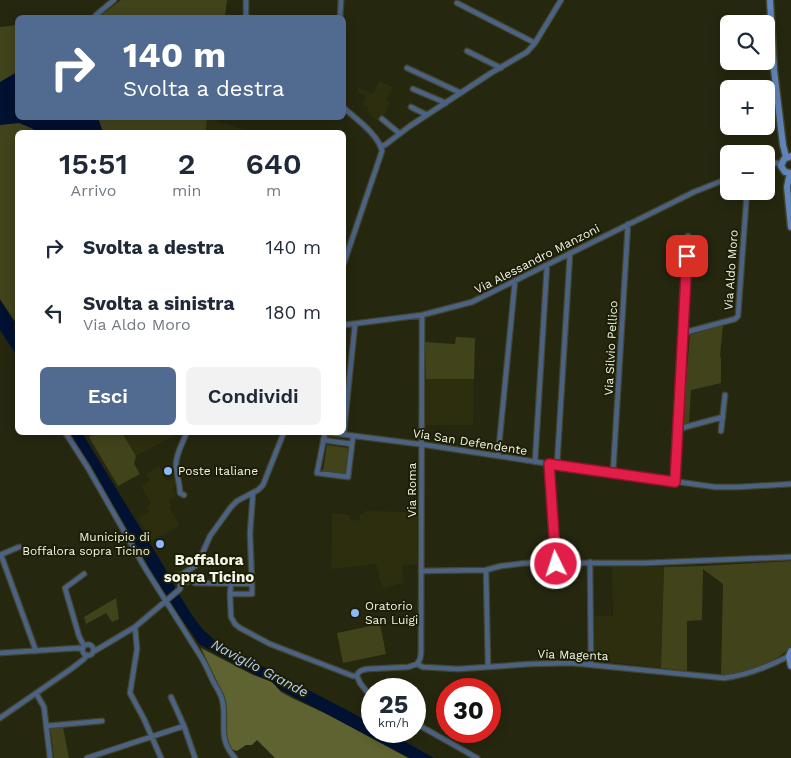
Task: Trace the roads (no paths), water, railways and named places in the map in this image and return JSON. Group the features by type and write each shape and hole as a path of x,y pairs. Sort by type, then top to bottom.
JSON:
{"street":[{"path":"96,15 114,0"},
{"path":"246,0 246,15"},
{"path":"340,15 341,0"},
{"path":"381,146 461,92 530,49 562,0"},
{"path":"770,0 774,70 783,145 789,157 784,159 782,163 783,170 791,173 787,186 791,227"},
{"path":"457,3 535,43"},
{"path":"467,51 500,68"},
{"path":"407,68 461,92"},
{"path":"413,89 446,103"},
{"path":"411,108 426,115"},
{"path":"346,110 370,131 378,140 382,150 346,257"},
{"path":"382,119 399,133"},
{"path":"775,164 782,163"},
{"name":"Via Alessandro Manzoni","path":"346,325 422,315 472,302 628,224 720,182"},
{"name":"Via Aldo Moro","path":"683,333 735,319 738,316 746,200"},
{"name":"Via Silvio Pellico","path":"614,473 628,224"},
{"path":"675,482 688,236"},
{"path":"557,465 570,253"},
{"path":"535,462 547,265"},
{"path":"498,456 516,280"},
{"name":"Via Roma","path":"417,664 421,653 422,315"},
{"path":"346,413 355,324"},
{"path":"722,431 725,395"},
{"path":"678,429 723,417"},
{"name":"Via San Defendente","path":"346,434 715,487 791,484"},
{"path":"67,435 201,657 220,693 224,714 224,739 229,751 235,758"},
{"path":"184,496 180,494 176,464 186,435"},
{"path":"0,718 84,660 87,655 135,627 179,590 179,575 195,566 199,561 210,536 231,507 263,485 283,435"},
{"path":"324,435 317,473 348,477 353,436"},
{"path":"324,440 352,444"},
{"path":"549,464 556,564"},
{"path":"230,594 252,594 250,533 253,493"},
{"path":"19,547 1,555 36,651"},
{"path":"421,571 486,570 526,563 590,562 645,564 791,557"},
{"path":"590,562 591,664"},
{"path":"486,570 488,667"},
{"path":"84,574 65,588 83,652 87,655"},
{"path":"180,582 186,582"},
{"path":"195,583 252,584"},
{"path":"231,583 231,617 240,628 270,644 357,676 361,685"},
{"path":"135,627 137,649 130,693 161,758"},
{"path":"71,649 81,640"},
{"path":"0,653 83,648 88,644 93,649 92,652"},
{"path":"790,654 791,666"},
{"name":"Via Magenta","path":"357,676 362,670 367,669 417,664 423,667 458,669 548,663 591,664 724,678 738,676 770,666 790,654"},
{"path":"36,693 44,707 50,758"},
{"path":"172,697 195,758"},
{"path":"46,726 102,721"},
{"path":"88,758 184,726"},
{"path":"426,729 478,758"}],"water":[{"path":"15,73 15,120 99,120 102,130 34,130 19,123 0,125 0,82"},
{"path":"0,300 15,323 15,353 0,330"},
{"name":"Naviglio Grande","path":"67,435 83,435 163,565 175,589 205,632 236,654 361,718 361,732 281,690 272,682 199,644 154,578"},
{"path":"382,743 407,743 434,758 410,758"}],"place":[{"name":"Poste Italiane","path":"168,471"},
{"name":"Municipio di Boffalora sopra Ticino","path":"160,544"},
{"name":"Oratorio San Luigi","path":"355,613"}],"district":[{"name":"Boffalora sopra Ticino","path":"209,568"}]}
